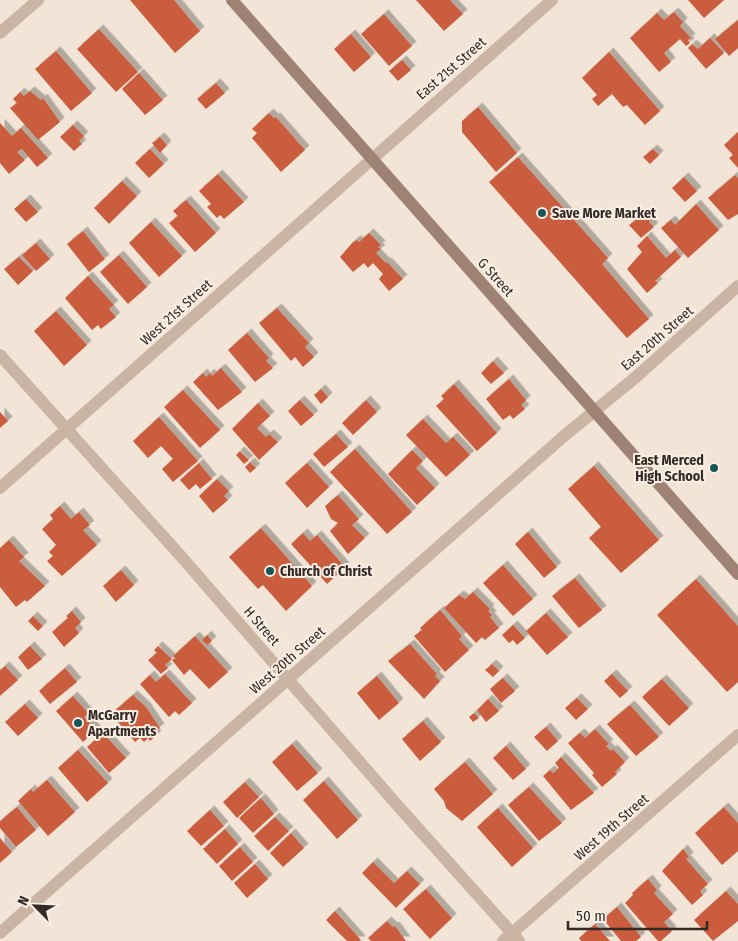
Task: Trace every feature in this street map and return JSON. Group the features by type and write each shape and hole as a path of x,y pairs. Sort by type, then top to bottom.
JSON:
{"main road":[{"name":"G Street","path":"232,0 738,574"}],"street":[{"path":"0,33 38,0"},
{"name":"East 21st Street","path":"371,158 552,0"},
{"name":"West 21st Street","path":"0,488 371,158"},
{"name":"East 20th Street","path":"594,411 738,286"},
{"name":"H Street","path":"0,355 288,679 511,938"},
{"name":"West 20th Street","path":"0,933 594,411"},
{"name":"West 19th Street","path":"511,938 738,735"}],"building":[{"path":"130,0 174,0 200,31 175,53"},
{"path":"416,0 450,0 463,14 444,31"},
{"path":"688,0 724,0 704,18"},
{"path":"674,12 683,22 680,26 691,38 688,40 690,43 686,46 680,39 664,53 671,62 659,72 630,38 657,13 664,20"},
{"path":"384,14 412,46 389,66 361,34"},
{"path":"738,20 738,48 729,56 715,39"},
{"path":"99,29 138,72 116,92 77,49"},
{"path":"351,34 371,57 354,72 334,49"},
{"path":"710,38 724,53 706,69 688,48 692,44 698,49"},
{"path":"56,51 92,93 71,111 35,69"},
{"path":"609,52 660,111 645,125 627,105 623,107 612,94 598,106 592,99 597,95 582,78"},
{"path":"402,60 411,70 398,81 389,71"},
{"path":"139,73 163,100 145,115 122,89"},
{"path":"216,83 225,93 206,109 197,99"},
{"path":"30,91 41,100 43,98 60,122 38,140 10,108 17,103 13,99 20,92 24,96"},
{"path":"478,107 517,153 496,172 462,132 462,121"},
{"path":"269,113 274,118 276,117 305,150 281,172 252,138 257,133 252,129"},
{"path":"0,123 12,136 21,128 48,158 37,167 22,149 17,152 25,160 9,174 0,163"},
{"path":"73,125 84,136 79,141 82,144 74,151 60,137"},
{"path":"738,132 738,168 729,158 733,155 724,145"},
{"path":"160,137 167,145 160,153 152,143"},
{"path":"150,149 164,164 149,178 135,163"},
{"path":"653,149 659,155 650,164 643,157"},
{"name":"Save More Market","path":"518,157 608,258 602,264 649,319 627,338 489,182"},
{"path":"218,174 244,202 224,219 220,215 217,218 207,207 211,204 199,191"},
{"path":"735,175 738,178 738,214 728,220 708,198"},
{"path":"684,177 697,191 685,202 672,188"},
{"path":"122,181 137,196 109,224 94,208"},
{"path":"26,199 38,212 26,222 14,209"},
{"path":"186,200 216,233 195,252 169,223 178,216 173,211"},
{"path":"696,204 719,230 688,258 661,228 671,220 675,225"},
{"path":"643,214 646,218 649,216 651,219 649,222 654,227 641,238 629,225"},
{"path":"151,222 182,256 159,277 129,243"},
{"path":"83,231 105,259 89,272 67,244"},
{"path":"369,233 381,245 378,247 381,249 376,253 403,279 389,291 379,279 383,274 373,263 368,268 364,263 353,272 340,257 353,242 357,240 359,242"},
{"path":"647,236 666,258 675,250 681,257 655,281 658,283 647,293 627,269 642,252 637,246"},
{"path":"36,243 50,259 36,271 22,255"},
{"path":"119,255 147,287 128,304 100,272"},
{"path":"19,257 33,271 18,285 4,269"},
{"path":"88,276 114,305 109,309 116,317 101,329 98,325 92,330 65,298"},
{"path":"277,308 309,343 305,347 314,357 303,367 295,357 291,361 259,323"},
{"path":"56,311 87,345 64,366 34,331"},
{"path":"247,333 269,358 266,361 273,368 255,382 228,350"},
{"path":"493,361 504,373 491,384 481,373"},
{"path":"221,368 242,392 218,410 193,382 203,373 206,377 210,373 212,376"},
{"path":"509,379 526,400 521,405 525,409 513,419 510,415 503,420 486,399"},
{"path":"454,384 497,433 477,451 436,406 444,399 441,396"},
{"path":"321,389 328,397 321,404 314,395"},
{"path":"183,390 220,430 200,448 164,407"},
{"path":"300,400 314,415 301,426 288,411"},
{"path":"366,400 377,412 353,435 342,423"},
{"path":"258,403 270,416 257,428 266,437 269,434 278,442 259,460 232,429"},
{"path":"0,412 8,421 0,428"},
{"path":"159,417 198,461 173,482 162,469 173,459 161,446 148,458 133,441"},
{"path":"423,419 446,443 453,437 470,455 446,477 406,435"},
{"path":"336,434 348,447 324,467 313,454"},
{"path":"355,449 412,512 387,534 330,472"},
{"path":"412,450 423,461 416,468 435,488 417,505 388,474"},
{"path":"240,451 249,460 244,464 236,455"},
{"path":"250,462 256,468 250,473 245,467"},
{"path":"199,463 212,479 200,489 196,484 189,490 180,480"},
{"path":"307,463 329,487 307,508 285,483"},
{"path":"594,466 659,540 621,573 589,538 601,527 568,489"},
{"path":"217,479 229,491 224,496 228,500 213,513 199,496"},
{"path":"338,495 359,519 352,525 365,538 348,554 330,531 338,523 331,519 325,506"},
{"path":"60,506 71,519 79,512 90,525 83,530 97,545 62,576 47,561 53,556 49,552 56,545 42,529 53,519 50,515"},
{"name":"Church of Christ","path":"261,528 312,586 286,611 263,585 258,589 229,557"},
{"path":"528,532 557,567 544,578 515,544"},
{"path":"303,533 310,541 317,535 345,567 327,584 291,544"},
{"path":"9,540 24,557 19,561 45,586 27,602 25,600 16,607 0,587 0,548"},
{"path":"503,565 533,599 513,616 483,583"},
{"path":"121,570 134,585 116,602 103,586"},
{"path":"575,578 602,610 579,628 552,596"},
{"path":"696,579 738,626 738,682 727,692 657,615"},
{"path":"473,592 490,609 488,611 492,615 490,617 499,628 485,640 482,637 476,643 444,608 459,595 465,599"},
{"path":"440,610 462,636 459,639 469,650 445,672 414,636"},
{"path":"72,611 81,622 75,628 79,633 64,647 52,632 68,618 66,616"},
{"path":"546,613 568,637 547,655 526,631"},
{"path":"33,616 43,626 38,631 28,621"},
{"path":"513,625 525,638 517,645 513,640 509,643 502,635"},
{"path":"207,635 212,641 207,645 202,640"},
{"path":"195,636 228,672 209,689 190,669 184,675 172,660 175,658 173,656"},
{"path":"410,644 437,674 435,676 440,681 424,699 388,661"},
{"path":"30,646 42,659 28,670 18,657"},
{"path":"158,646 172,659 165,665 168,668 161,674 148,660 157,653 154,650"},
{"path":"492,664 499,671 493,677 485,670"},
{"path":"5,666 18,680 0,696 0,670"},
{"path":"65,668 77,682 50,704 39,691"},
{"path":"165,674 192,703 179,715 175,711 169,717 140,684 150,675 156,682"},
{"path":"612,674 628,691 620,698 604,681"},
{"path":"377,676 399,703 379,720 357,693"},
{"path":"503,678 515,691 501,703 490,689"},
{"path":"662,679 689,708 669,726 642,697"},
{"path":"133,695 146,707 160,728 154,732 157,735 150,741 148,738 144,742 140,738 135,742 111,714"},
{"name":"McGarry Apartments","path":"73,696 89,714 84,717 96,730 83,742 56,711"},
{"path":"577,698 588,709 576,720 565,708"},
{"path":"488,699 499,711 486,722 477,710"},
{"path":"25,704 38,718 18,736 5,722"},
{"path":"630,705 659,737 636,756 607,724"},
{"path":"474,713 479,718 473,722 469,717"},
{"path":"423,721 441,742 420,761 402,739"},
{"path":"546,727 558,741 547,751 534,737"},
{"path":"595,729 609,744 606,746 611,751 613,749 625,762 615,772 617,774 602,787 592,775 594,773 568,743 580,733 585,738"},
{"name":"McGarry Apartments","path":"103,733 126,758 109,773 87,747"},
{"path":"292,744 318,773 297,791 272,762"},
{"path":"506,746 526,769 513,780 493,758"},
{"path":"78,750 108,783 87,802 58,768"},
{"path":"561,757 594,793 571,810 543,776 550,770 553,773 559,768 555,763"},
{"path":"465,762 493,794 462,821 446,808 444,801 434,789"},
{"path":"47,780 75,812 48,836 18,801 31,789 33,792"},
{"path":"324,781 358,820 337,839 303,800"},
{"path":"245,782 259,797 237,818 223,802"},
{"path":"529,787 562,823 539,841 508,805"},
{"path":"261,798 274,814 253,833 239,818"},
{"path":"17,807 36,830 16,847 0,828 0,821"},
{"path":"724,807 738,823 738,851 722,865 695,833"},
{"path":"498,808 533,848 512,867 477,827"},
{"path":"210,810 224,826 201,846 187,831"},
{"path":"275,817 289,831 268,851 254,836"},
{"path":"225,829 238,844 217,864 203,849"},
{"path":"291,833 304,848 283,867 270,853"},
{"path":"0,838 12,852 0,863"},
{"path":"240,847 253,862 232,881 219,866"},
{"path":"683,849 689,857 686,859 708,884 700,891 703,895 692,905 662,871"},
{"path":"373,862 394,883 407,871 420,884 396,908 362,873"},
{"path":"255,864 268,879 247,898 234,883"},
{"path":"648,879 657,890 654,893 673,914 664,922 672,931 661,941 658,941 625,903 633,895 632,893"},
{"path":"426,889 452,918 430,939 403,909"},
{"path":"726,891 738,904 738,921 713,941 694,920"},
{"path":"617,907 641,937 636,941 621,941 603,919"},
{"path":"335,911 361,940 347,941 326,920"},
{"path":"387,921 393,927 395,926 406,941 371,941 368,938"},
{"path":"595,924 610,941 581,941 579,938"}],"place":[{"name":"Save More Market","path":"542,213"},
{"name":"East Merced High School","path":"714,468"},
{"name":"Church of Christ","path":"270,571"},
{"name":"McGarry Apartments","path":"78,723"}]}
